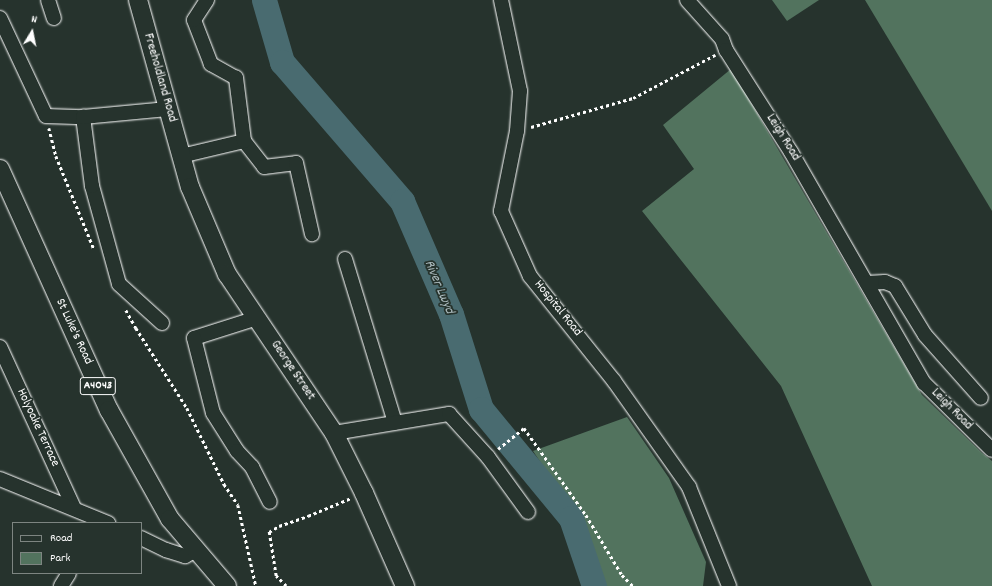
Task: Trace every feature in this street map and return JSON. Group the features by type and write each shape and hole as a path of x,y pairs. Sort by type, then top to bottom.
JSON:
{"main road":[{"name":"Freeholdland Road","path":"138,0 181,156"},
{"name":"George Street","path":"181,156 190,187 227,274 334,433 364,493 405,586"},
{"name":"St Luke's Road","path":"0,168 30,238 109,410 170,519 227,586"}],"street":[{"path":"48,0 54,18"},
{"path":"207,0 194,20 211,64 236,78 244,141 264,167 296,163 312,234"},
{"name":"Hospital Road","path":"501,0 520,90 517,131 501,211 530,276 614,381 689,487 729,586"},
{"name":"Leigh Road","path":"687,0 722,39 726,50 791,152 924,383 992,450"},
{"path":"0,18 48,116 83,117 168,109"},
{"path":"83,117 92,186 119,284 162,323"},
{"path":"181,156 244,141"},
{"path":"345,259 395,423"},
{"path":"867,283 884,282 895,286 925,335 981,398"},
{"path":"256,318 194,338 213,413 237,451 252,467 270,502"},
{"name":"Holyoake Terrace","path":"0,347 74,508"},
{"path":"334,433 449,414 488,457 528,512"},
{"path":"0,479 106,522"},
{"path":"142,538 166,550 185,556 197,550"},
{"path":"61,586 67,574"}],"path":[{"path":"517,131 633,98 726,50"},
{"path":"48,116 47,122 56,156 96,253"},
{"path":"125,308 136,328 188,408 224,484 238,505 256,586"},
{"path":"498,448 524,428 586,515 622,575 633,586"},
{"path":"286,586 276,576 269,532 279,526 364,493"}],"green space":[{"path":"772,0 819,0 787,21"},
{"path":"865,0 992,0 992,211"},
{"path":"731,69 922,395 992,461 992,586 872,586 781,386 642,211 694,169 663,125"},
{"path":"627,417 669,478 706,562 703,586 602,586 589,535 533,451"}],"waterway":[{"name":"River Lwyd","path":"264,0 282,62 402,201 451,314 481,409 571,518 594,586"}]}
